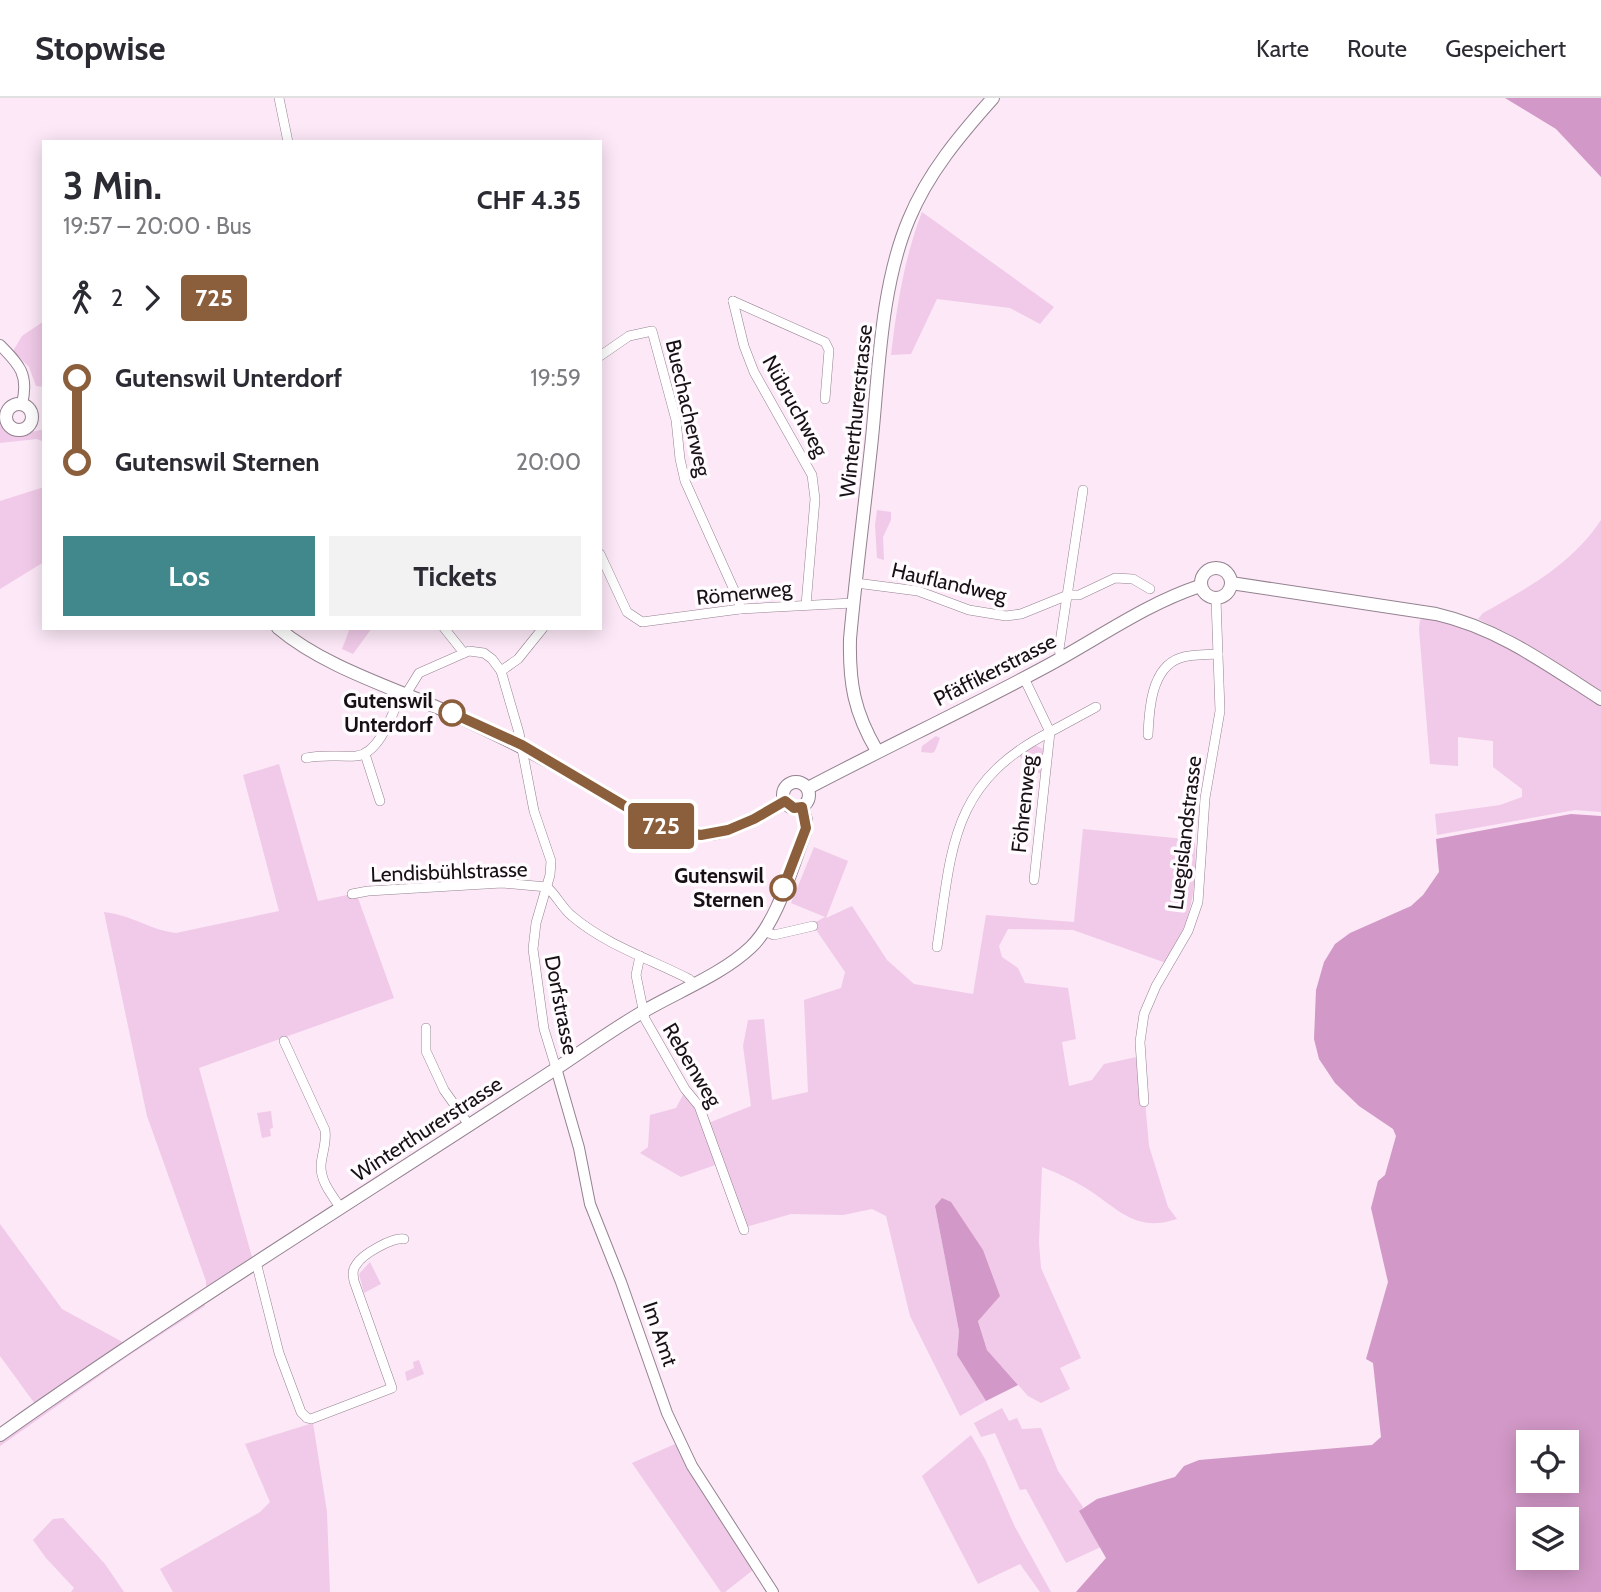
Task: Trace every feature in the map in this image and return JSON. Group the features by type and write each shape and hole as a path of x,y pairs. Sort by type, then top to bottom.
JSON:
{"main road":[{"name":"Winterthurerstrasse","path":"877,751 857,710 850,682 850,639 881,354 898,250 916,202 934,172 993,98"},
{"path":"22,404 29,408 38,421 26,429 15,430 7,423 3,414 13,405 22,404"},
{"name":"Pfäffikerstrasse","path":"808,788 1062,658 1150,607 1200,586 1203,574 1213,568 1226,572 1231,583 1436,614 1466,622 1502,636 1601,699"},
{"path":"1200,586 1209,597 1216,599 1227,594 1231,583"},
{"path":"281,630 318,656 522,745 652,822 676,831 701,835 728,830 785,801"},
{"path":"800,782 808,788 809,799 802,807 794,808 785,801 784,791 790,783 800,782"},
{"name":"Winterthurerstrasse","path":"0,1435 128,1345 556,1069 643,1008 688,980 743,954 764,931 775,909 805,833 806,820 802,807"}],"street":[{"path":"279,98 288,140"},
{"name":"Nübruchweg","path":"806,605 815,499 812,475 754,372 733,301 825,342 829,350 825,399"},
{"name":"Buechacherweg","path":"602,355 629,336 652,331 676,420 685,481 739,601 740,609"},
{"path":"0,345 17,362 24,376 22,404"},
{"path":"1062,658 1059,649 1083,490"},
{"name":"Römerweg","path":"602,558 627,612 638,621 648,623 740,609 853,603"},
{"name":"Hauflandweg","path":"856,583 918,591 969,610 1000,615 1021,614 1068,595 1079,595 1115,578 1133,579 1150,589"},
{"name":"Luegislandstrasse","path":"1144,1102 1140,1042 1144,1014 1156,986 1188,931 1198,902 1204,808 1220,710 1216,599"},
{"path":"446,630 464,653"},
{"path":"306,758 365,754 379,740 404,693 419,673 474,650 492,659 501,671 518,659 541,630"},
{"path":"1148,735 1152,702 1163,670 1182,657 1218,654"},
{"name":"Dorfstrasse","path":"501,671 522,745 534,811 551,861 547,887 536,923 533,962 547,1045 556,1069"},
{"path":"1024,678 1050,732"},
{"path":"937,947 953,842 967,808 987,777 1021,748 1096,707"},
{"name":"Föhrenweg","path":"1034,880 1050,732"},
{"path":"365,754 380,801"},
{"name":"Lendisbühlstrasse","path":"352,894 502,883 547,887"},
{"path":"547,887 558,896 574,918 688,980"},
{"path":"764,931 774,935 813,926"},
{"name":"Rebenweg","path":"640,956 636,975 645,1018 674,1070 699,1106 744,1230"},
{"path":"426,1028 426,1051 444,1090 468,1125"},
{"path":"284,1041 325,1130 321,1172 340,1207"},
{"name":"Im Amt","path":"556,1069 579,1148 590,1204 621,1282 667,1413 692,1466 774,1592"},
{"path":"256,1262 279,1353 301,1412 311,1419 392,1388 354,1281 353,1271 357,1263 373,1251 396,1238 404,1239"}],"shaded area":[{"path":"1505,98 1601,98 1601,177 1556,129"},
{"path":"922,212 1054,307 1040,324 1010,308 937,299 911,354 891,355 902,282"},
{"path":"42,322 42,387 36,386 29,367 13,351 22,336"},
{"path":"0,422 5,430 16,436 42,430 42,441 37,439 0,443"},
{"path":"42,488 42,563 0,589 0,501"},
{"path":"877,510 891,512 891,520 883,537 884,560 877,558"},
{"path":"1601,520 1601,691 1509,634 1478,619 1483,613 1563,562 1577,550"},
{"path":"1425,618 1466,627 1497,640 1601,705 1601,812 1575,810 1437,835 1435,814 1500,805 1522,797 1522,789 1493,767 1493,741 1458,737 1458,766 1430,764 1419,629 1420,620"},
{"path":"349,630 371,630 353,654 342,649"},
{"path":"936,736 940,738 935,751 921,752 922,746"},
{"path":"1035,745 1043,749 1042,773 1038,773 1018,755"},
{"path":"279,764 318,901 352,894 358,898 394,998 199,1068 252,1257 206,1287 147,1116 104,912 176,933 279,911 243,775"},
{"path":"1571,814 1601,816 1601,1592 1076,1592 1106,1558 1079,1511 1097,1499 1175,1477 1184,1466 1199,1460 1372,1445 1381,1437 1373,1363 1366,1359 1388,1282 1371,1208 1378,1181 1385,1175 1396,1136 1393,1129 1359,1106 1335,1083 1319,1059 1314,1039 1316,990 1324,962 1335,944 1350,933 1411,906 1423,895 1439,872 1436,839"},
{"path":"1083,829 1195,840 1195,876 1191,904 1169,964 1073,930 1008,929 999,946 1002,957 1018,968 1025,983 1068,988 1076,1039 1062,1042 1069,1086 1092,1080 1104,1064 1141,1056 1149,1146 1168,1207 1177,1219 1151,1223 1131,1218 1080,1185 1042,1167 1039,1243 1041,1268 1081,1358 1060,1368 1070,1389 1041,1403 1028,1396 987,1350 935,1206 959,1331 957,1355 986,1401 960,1416 910,1316 886,1216 872,1209 843,1215 791,1214 746,1227 718,1164 681,1177 640,1153 648,1147 650,1115 676,1108 684,1093 711,1122 751,1106 743,1046 748,1020 764,1019 772,1100 808,1092 804,1000 841,988 845,972 812,924 825,917 791,903 814,847 848,861 826,918 852,906 887,960 914,984 973,994 986,915 1074,922"},
{"path":"271,1111 271,1136 262,1138 257,1113"},
{"path":"942,1198 951,1202 983,1250 1000,1296 978,1321 987,1350 1018,1385 986,1401 957,1355 959,1331 935,1206"},
{"path":"0,1224 62,1309 128,1345 202,1296 205,1306 128,1356 0,1446 0,1435 38,1408 0,1356"},
{"path":"370,1262 381,1284 364,1293 359,1274"},
{"path":"419,1360 424,1374 407,1381 405,1372 414,1368 413,1362"},
{"path":"1002,1408 1009,1421 1017,1418 1022,1429 1041,1428 1058,1471 1083,1507 1080,1512 1101,1547 1066,1563 1026,1489 1020,1490 995,1433 981,1437 974,1423"},
{"path":"313,1423 327,1512 330,1592 173,1592 160,1569 260,1512 270,1502 245,1444"},
{"path":"971,1435 985,1459 1015,1527 1051,1592 1040,1592 1020,1564 978,1584 922,1476"},
{"path":"675,1444 692,1476 753,1570 725,1592 721,1592 632,1463"},
{"path":"63,1518 105,1564 124,1592 71,1592 74,1588 33,1540 53,1519"}],"bus line":[{"name":"725","path":"452,713 522,745 652,822 676,831 701,835 720,832 742,825 785,801 791,807 802,807 806,828 783,888"}],"place":[{"name":"Gutenswil Unterdorf","path":"452,713"},
{"name":"Gutenswil Sternen","path":"783,888"}]}
